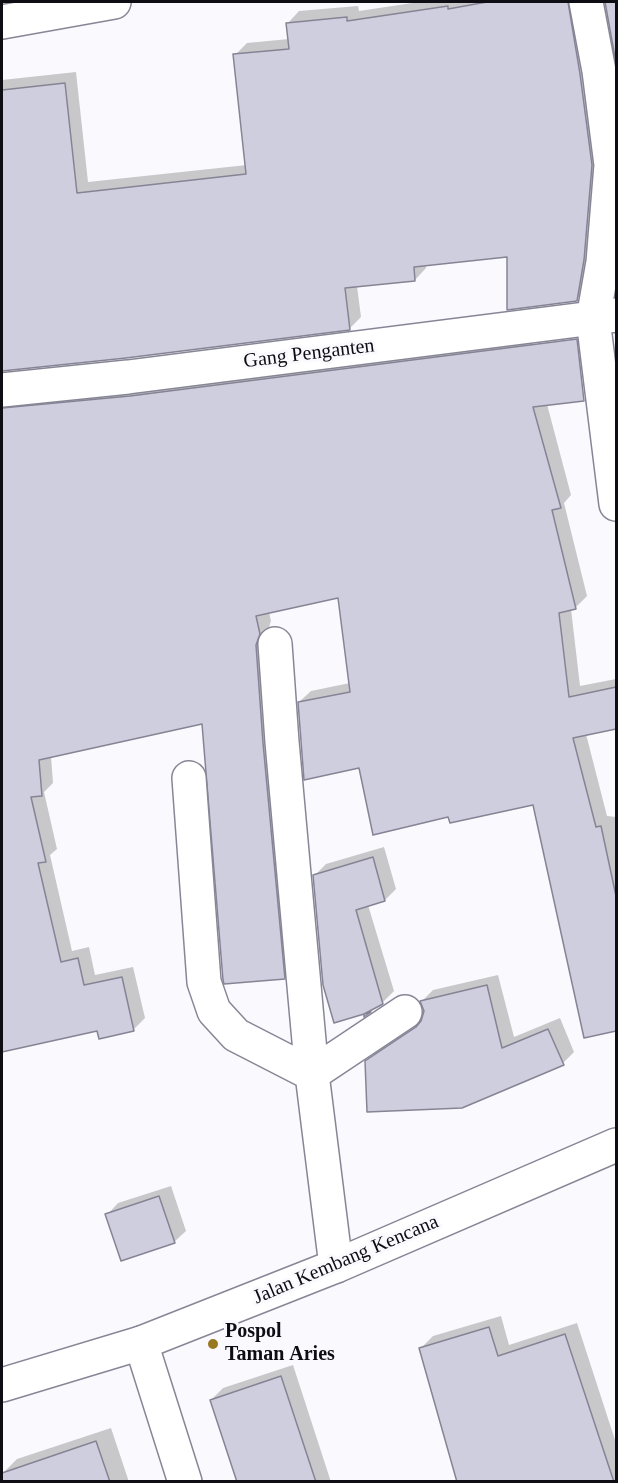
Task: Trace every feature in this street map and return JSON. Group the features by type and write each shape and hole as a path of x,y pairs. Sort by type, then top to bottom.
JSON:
{"street":[{"path":"2,22 114,2"},
{"path":"586,2 611,165 603,262 616,504"},
{"name":"Gang Penganten","path":"2,390 605,317"},
{"path":"275,644 312,1074 336,1266"},
{"path":"189,778 204,982 214,1011 236,1035 312,1074"},
{"path":"312,1074 405,1011"},
{"name":"Jalan Kembang Kencana","path":"2,1385 141,1343 336,1266 616,1144"},
{"path":"141,1343 185,1482"}],"building":[{"path":"487,2 568,2 592,165 584,260 577,301 507,310 507,257 414,267 415,281 345,288 350,330 2,371 2,90 65,83 77,193 246,174 233,54 289,49 286,23 347,17 347,21"},
{"path":"605,2 616,2 616,63"},
{"path":"577,339 584,401 533,407 561,508 552,510 576,609 559,613 569,697 616,687 616,729 573,738 596,827 601,826 616,896 616,1031 584,1038 533,805 450,823 448,817 373,835 359,768 304,780 298,702 350,692 338,598 256,616 260,634 256,645 263,743 285,979 224,984 202,724 39,760 42,796 31,797 46,862 38,863 61,962 78,958 84,985 122,977 134,1031 99,1039 97,1031 2,1052 2,408 130,396"},
{"path":"373,857 385,901 356,910 383,1004 364,1014 334,1023 323,985 313,875"},
{"path":"487,985 502,1048 548,1029 564,1065 462,1108 367,1112 365,1061 416,1027 424,1011 420,1001"},
{"path":"159,1196 175,1243 121,1261 105,1214"},
{"path":"489,1327 498,1356 565,1334 614,1482 457,1482 419,1348"},
{"path":"281,1376 316,1482 237,1482 210,1400"},
{"path":"96,1441 110,1482 2,1482 2,1473"}],"place":[{"name":"Pospol Taman Aries","path":"213,1344"}]}
